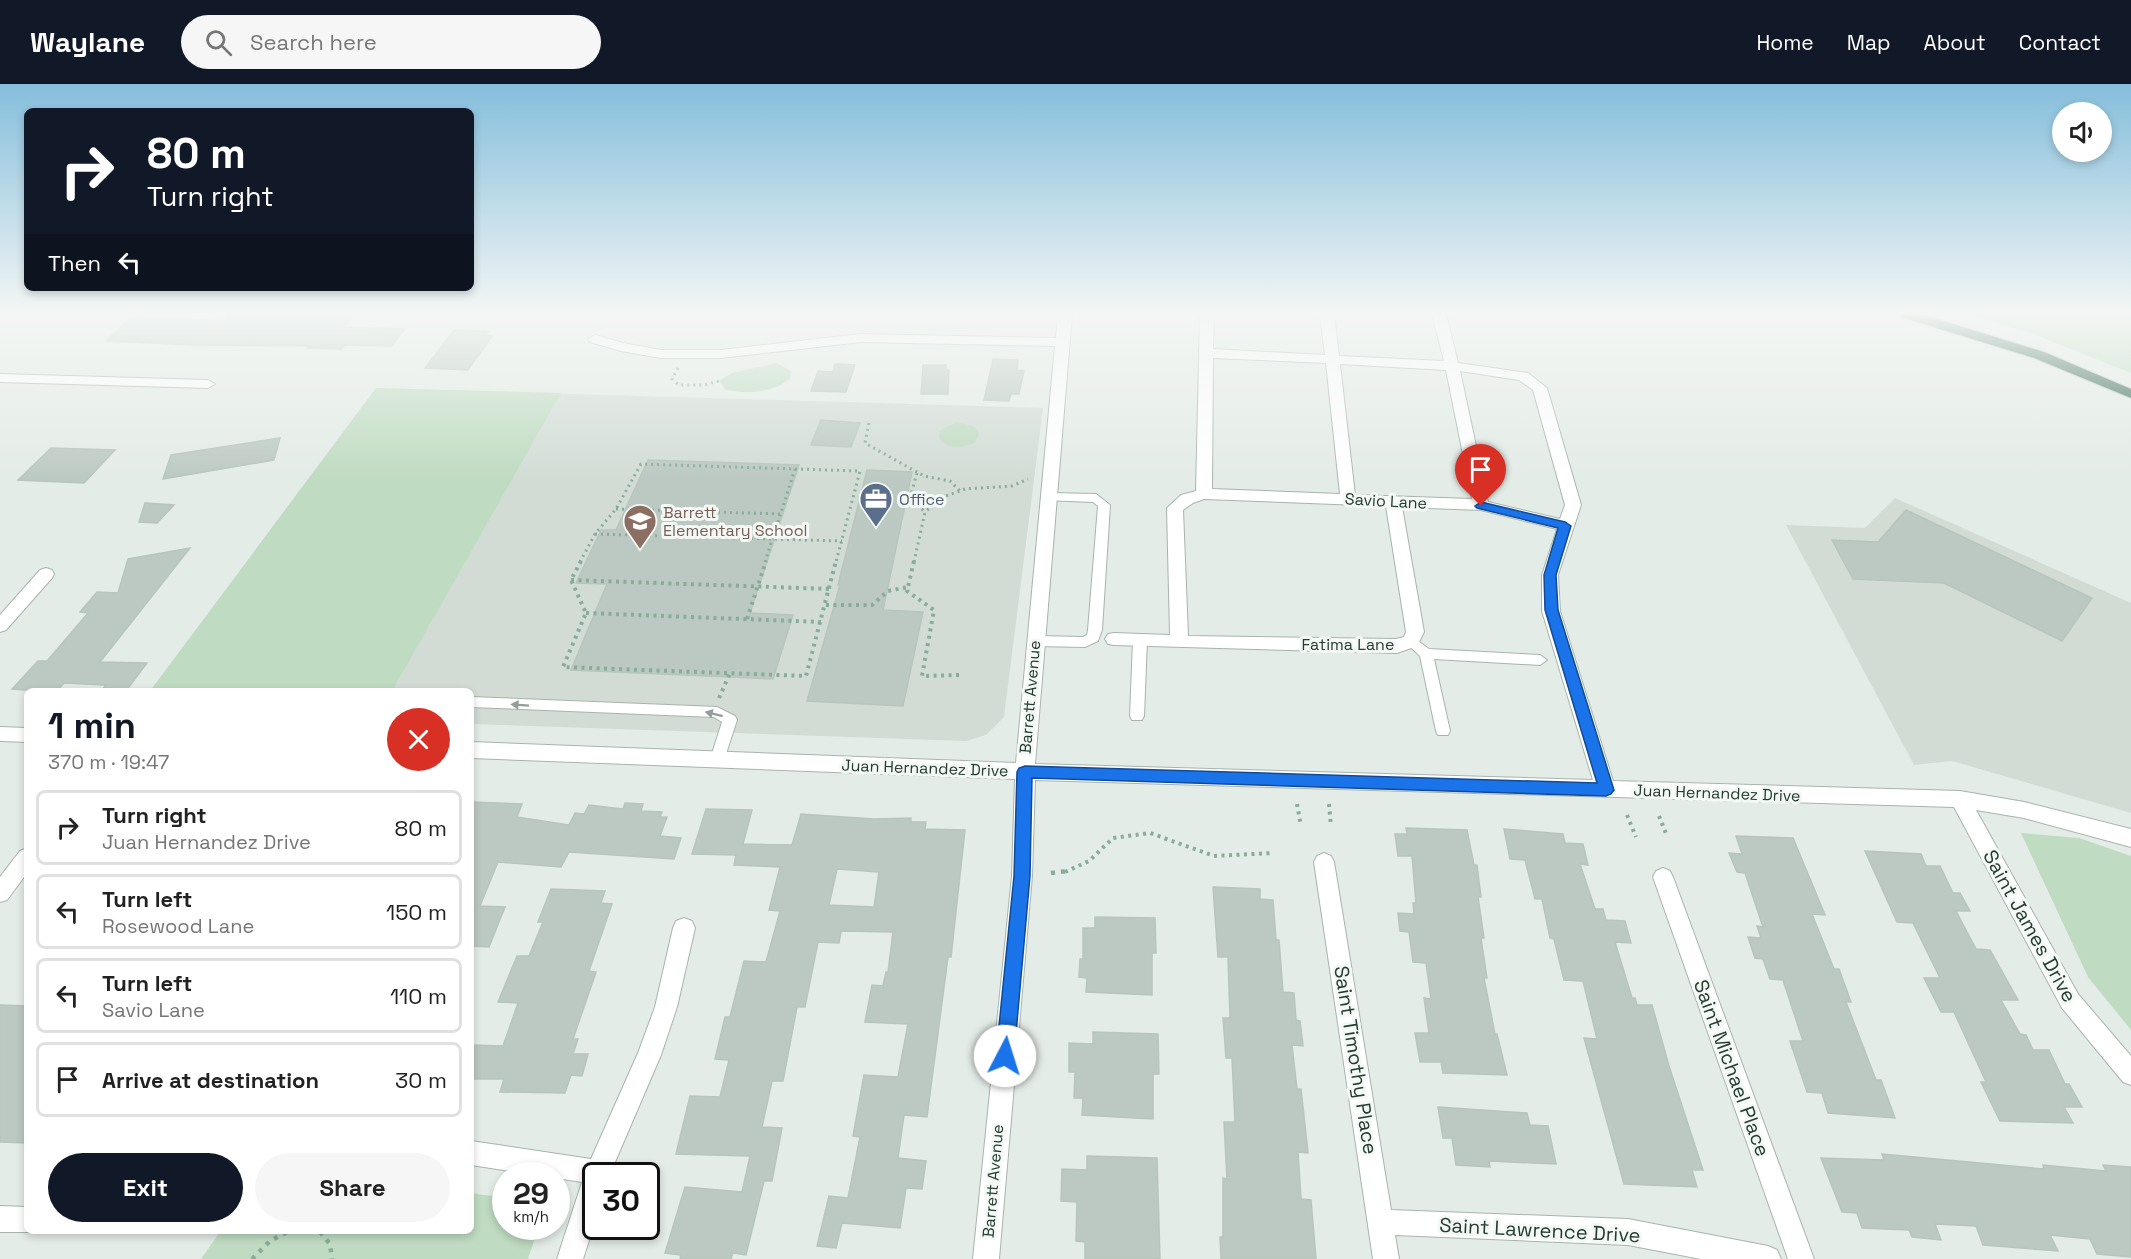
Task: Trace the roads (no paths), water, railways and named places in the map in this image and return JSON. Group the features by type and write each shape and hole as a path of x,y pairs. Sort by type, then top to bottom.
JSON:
{"highway":[{"path":"2072,369 2131,394"}],"street":[{"name":"Barrett Avenue","path":"986,1259 1022,876 1025,772 1060,369"},
{"path":"1179,642 1175,508 1187,499 1204,495 1205,369"},
{"path":"1333,369 1348,500"},
{"path":"1453,369 1481,506"},
{"path":"1474,369 1523,375 1540,388 1573,505 1550,575 1551,610 1606,790"},
{"path":"0,378 208,384"},
{"name":"Savio Lane","path":"1204,495 1481,506 1565,526"},
{"name":"Fatima Lane","path":"1114,639 1397,646 1411,641 1415,632 1393,502"},
{"path":"0,626 46,574"},
{"path":"0,734 24,735"},
{"name":"Juan Hernandez Drive","path":"474,750 1025,772 1960,799 2024,810 2131,838"},
{"name":"Saint James Drive","path":"1960,799 2070,1001 2131,1074"},
{"path":"0,893 24,860"},
{"name":"Saint Timothy Place","path":"1324,862 1386,1259"},
{"name":"Saint Michael Place","path":"1663,877 1801,1259"},
{"path":"602,1162 656,1036 675,975 684,928"},
{"path":"474,1154 582,1173"},
{"path":"0,1219 24,1220"},
{"path":"570,1259 582,1221"},
{"name":"Saint Lawrence Drive","path":"1382,1222 1628,1232 1768,1259"}],"lane":[{"path":"1035,641 1085,642 1093,638 1095,630 1104,505 1096,498 1048,497"},
{"path":"1137,716 1140,640"},
{"path":"1411,641 1426,654 1443,731"},
{"path":"1426,654 1540,660"},
{"path":"474,702 717,712 730,720 717,760"}],"place":[{"name":"Office","path":"876,528"},
{"name":"Barrett Elementary School","path":"640,550"}]}
